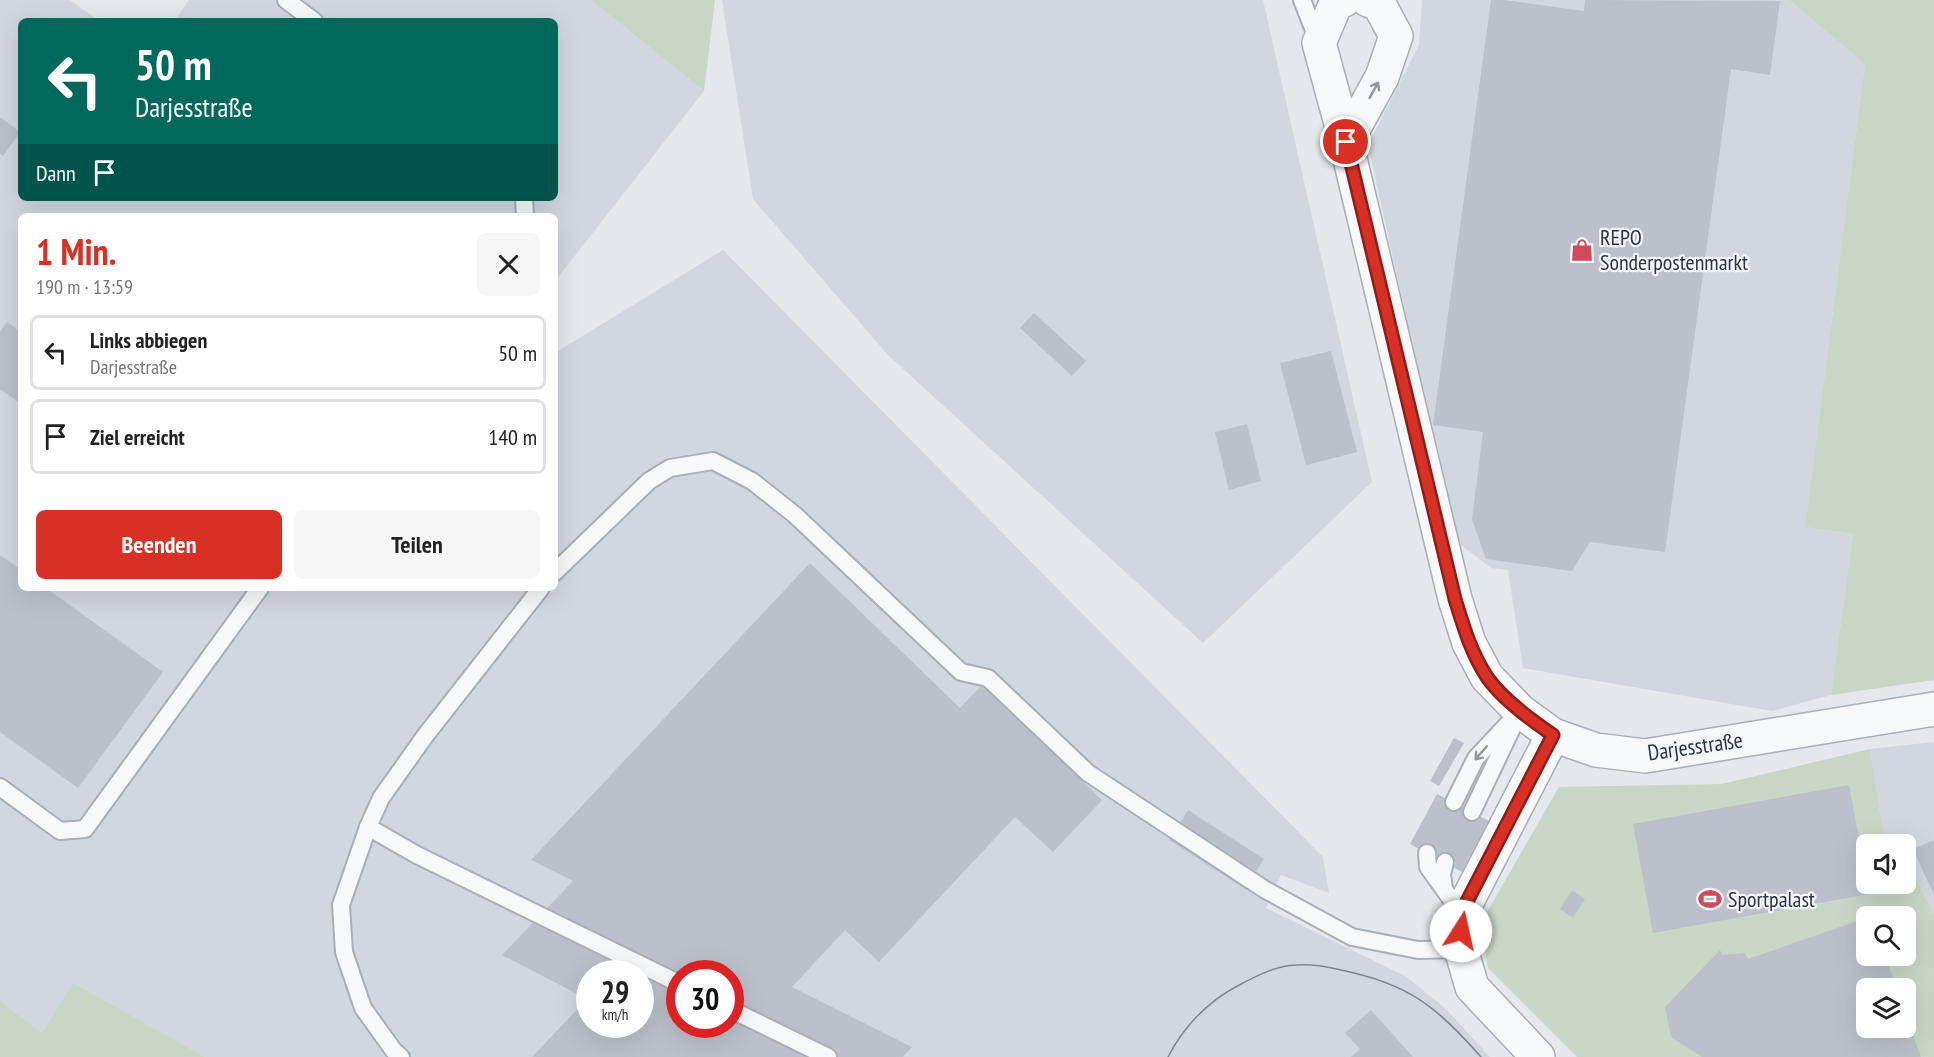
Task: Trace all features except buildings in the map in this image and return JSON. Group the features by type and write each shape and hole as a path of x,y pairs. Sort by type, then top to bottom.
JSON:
{"street":[{"path":"1319,43 1336,3 1344,0"},
{"path":"1346,142 1382,77 1396,36 1379,4 1368,0"},
{"name":"Darjesstraße","path":"1319,43 1346,142 1455,599 1469,643 1487,677 1520,711 1553,735 1596,750 1645,756 1934,709"},
{"path":"1538,1057 1472,987 1461,949 1452,901 1553,735"}],"lane":[{"path":"286,0 310,18"},
{"path":"1302,0 1319,43"},
{"path":"558,569 649,481 670,468 713,461 753,481 795,515 961,672 988,678 1088,773 1264,889 1352,937 1418,950 1461,949"},
{"path":"0,787 60,831 85,829 258,591"},
{"path":"401,1057 394,1051 363,1008 344,952 341,905 368,827 381,798 425,736 539,591"},
{"path":"1454,802 1476,758 1520,711"},
{"path":"1472,812 1520,711"},
{"path":"368,827 417,855 666,977"},
{"path":"1427,853 1428,867 1452,901"},
{"path":"1445,862 1442,874 1452,901"},
{"path":"744,1016 828,1057"}],"shaded area":[{"path":"0,0 70,0 95,18 18,18 18,201 558,201 558,18 176,18 189,0 591,0 704,91 558,277 558,213 18,213 18,591 558,591 558,351 723,250 1323,857 1329,893 1281,875 1266,908 1407,977 1446,1009 1490,1057 205,1057 73,984 42,1033 0,1001"},
{"path":"722,0 1263,0 1372,482 1203,643 888,355 753,199"},
{"path":"1422,0 1789,0 1865,64 1805,527 1853,534 1831,695 1772,711 1523,668 1508,570 1491,568 1456,541 1368,145 1419,45"},
{"path":"1934,742 1934,915 1916,877 1916,834 1883,834 1870,749"}],"green space":[{"path":"591,0 715,0 704,91"},
{"path":"1789,0 1934,0 1934,680 1831,695 1853,534 1805,527 1865,64"},
{"name":"Sportpalast","path":"1870,749 1883,834 1856,834 1856,894 1916,894 1916,877 1934,915 1934,1057 1577,1057 1488,968 1480,924 1559,787 1722,784"},
{"path":"73,983 205,1057 0,1057 0,1001 42,1033"}],"tram line":[{"path":"1168,1057 1198,1014 1218,998 1268,971 1302,965 1326,967 1365,976 1403,990 1435,1011 1481,1057"}],"place":[{"name":"REPO Sonderpostenmarkt","path":"1582,250"},
{"name":"Sportpalast","path":"1710,899"}],"route":[{"path":"1346,142 1455,599 1469,643 1487,677 1520,711 1553,735 1461,913 1461,931"}]}
